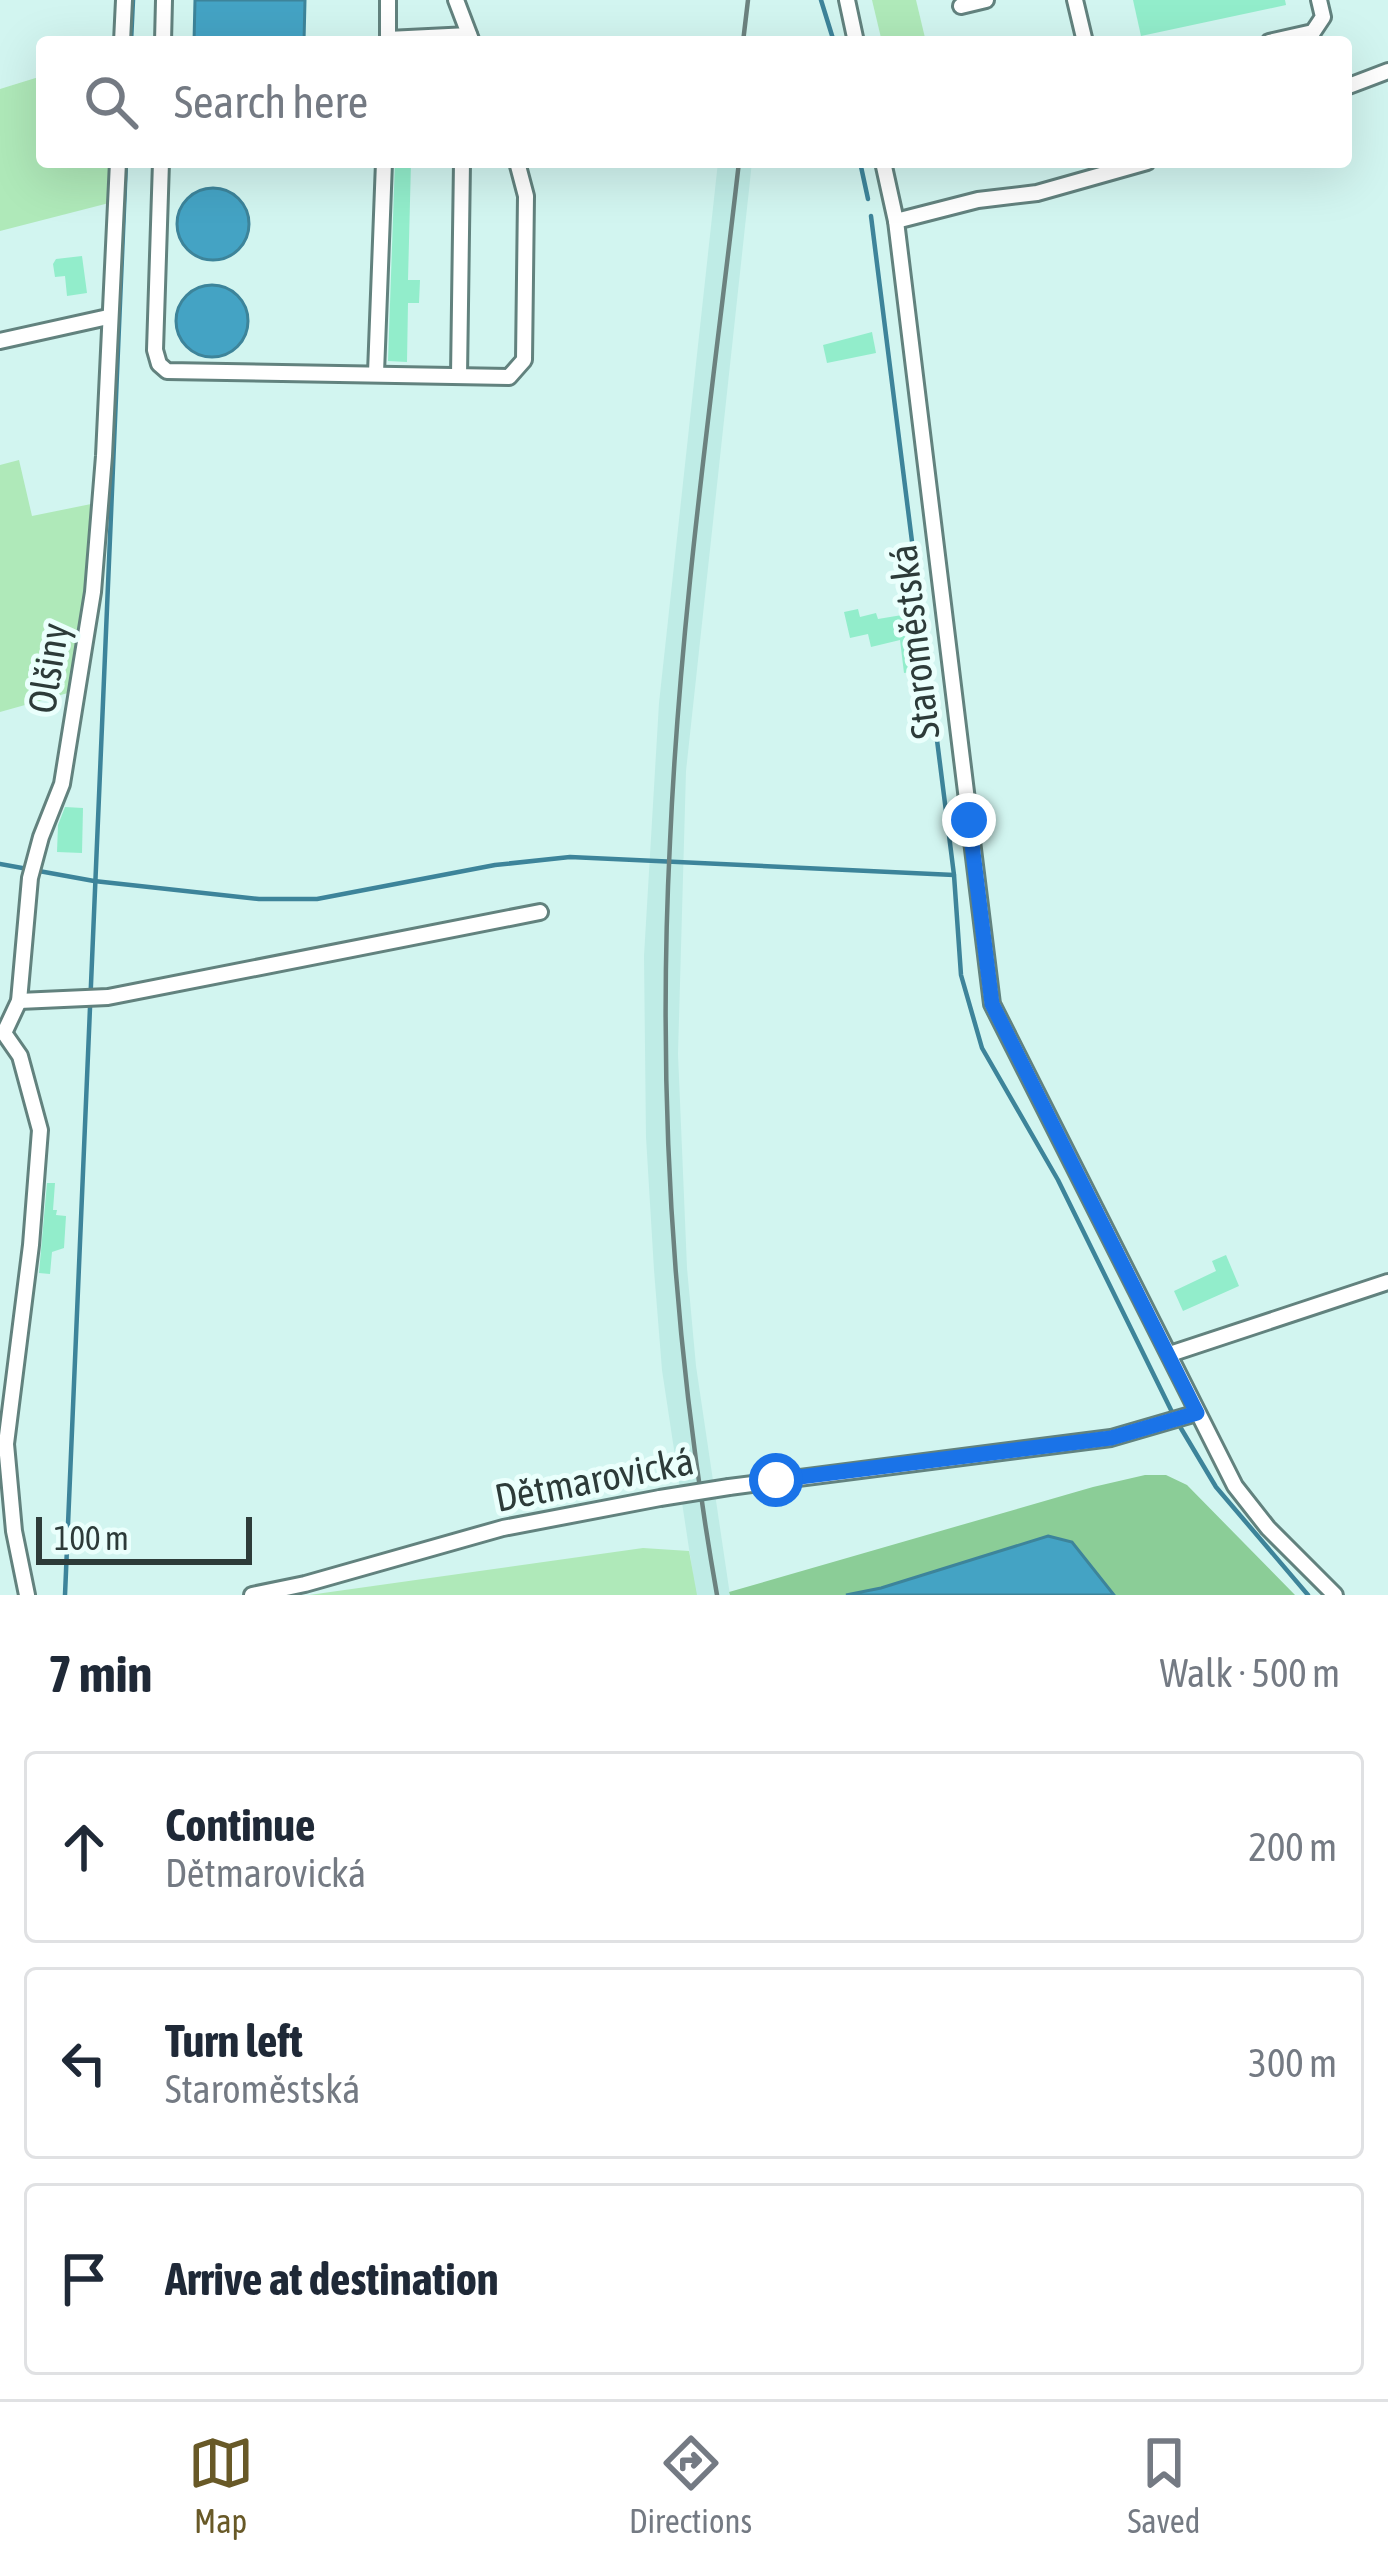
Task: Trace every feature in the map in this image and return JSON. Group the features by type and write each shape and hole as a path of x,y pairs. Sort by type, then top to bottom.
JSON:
{"street":[{"path":"122,36 124,0"},
{"path":"163,36 164,0"},
{"path":"388,0 388,36"},
{"path":"456,0 469,36"},
{"path":"847,0 855,36"},
{"path":"961,6 986,0"},
{"path":"1075,0 1084,36"},
{"path":"1295,36 1313,32 1323,17 1319,0"},
{"path":"1352,85 1388,71"},
{"name":"Olšiny","path":"27,1595 14,1531 6,1444 32,1244 40,1130 20,1056 2,1033 20,1001 32,872 62,784 93,592 118,168"},
{"path":"160,168 155,350 159,364 167,370 508,377 524,360 526,196 519,168"},
{"path":"376,374 384,168"},
{"path":"459,376 462,168"},
{"name":"Staroměstská","path":"884,168 896,221 992,1004 1169,1354 1190,1415 1268,1528 1335,1595"},
{"path":"896,221 978,200 1037,193 1111,168"},
{"path":"0,341 108,317"},
{"path":"20,1001 108,998 541,912"},
{"path":"1169,1354 1388,1282"},
{"name":"Dětmarovická","path":"252,1595 503,1528 729,1487 1111,1438 1190,1415"}],"shaded area":[{"path":"717,168 751,168 686,771 678,1054 696,1366 730,1595 696,1595 662,1370 654,1270 646,1137 644,956 659,703"}],"green space":[{"path":"872,0 916,0 925,36 881,36"},
{"path":"36,78 36,168 111,168 109,203 0,231 0,89"},
{"path":"19,460 32,516 96,503 75,691 0,712 0,465"},
{"path":"1166,1475 1187,1485 1295,1595 881,1588 846,1595 729,1592 1093,1487"},
{"path":"643,1548 689,1551 697,1595 309,1595"}],"water":[{"path":"195,0 305,0 304,36 194,36"},
{"path":"213,188 239,198 249,224 239,250 213,260 187,250 177,224 187,198"},
{"path":"212,285 237,296 248,321 237,346 212,357 187,346 176,321 187,296"},
{"path":"1048,1536 1072,1542 1114,1595 846,1595 881,1588"}],"building":[{"path":"1133,0 1285,0 1286,5 1141,36"},
{"path":"395,168 411,168 408,280 420,280 419,303 408,303 407,362 388,361"},
{"path":"82,256 87,293 67,296 65,276 55,277 53,264 56,259"},
{"path":"872,332 876,353 827,363 823,345"},
{"path":"858,609 860,617 876,613 878,619 914,613 923,670 904,673 900,640 871,647 868,634 850,638 844,612"},
{"path":"65,807 83,808 82,853 57,852 58,825"},
{"path":"47,1183 55,1183 53,1210 66,1216 64,1248 52,1252 50,1274 39,1273"},
{"path":"1226,1255 1239,1286 1183,1311 1174,1291 1216,1271 1212,1261"}],"waterway":[{"path":"131,36 133,0"},
{"path":"821,0 832,36"},
{"path":"65,1595 126,168"},
{"path":"861,168 868,199"},
{"path":"871,216 954,875 961,975 982,1048 1058,1180 1173,1414"},
{"path":"0,864 94,881 259,899 317,899 495,865 570,857 954,875"},
{"path":"1179,1425 1216,1487 1308,1595"}],"railway":[{"path":"744,36 748,0"},
{"path":"717,1595 679,1314 668,1126 666,937 681,672 738,168"}],"route":[{"path":"776,1480 1111,1438 1197,1413 992,1004 969,820"}]}
